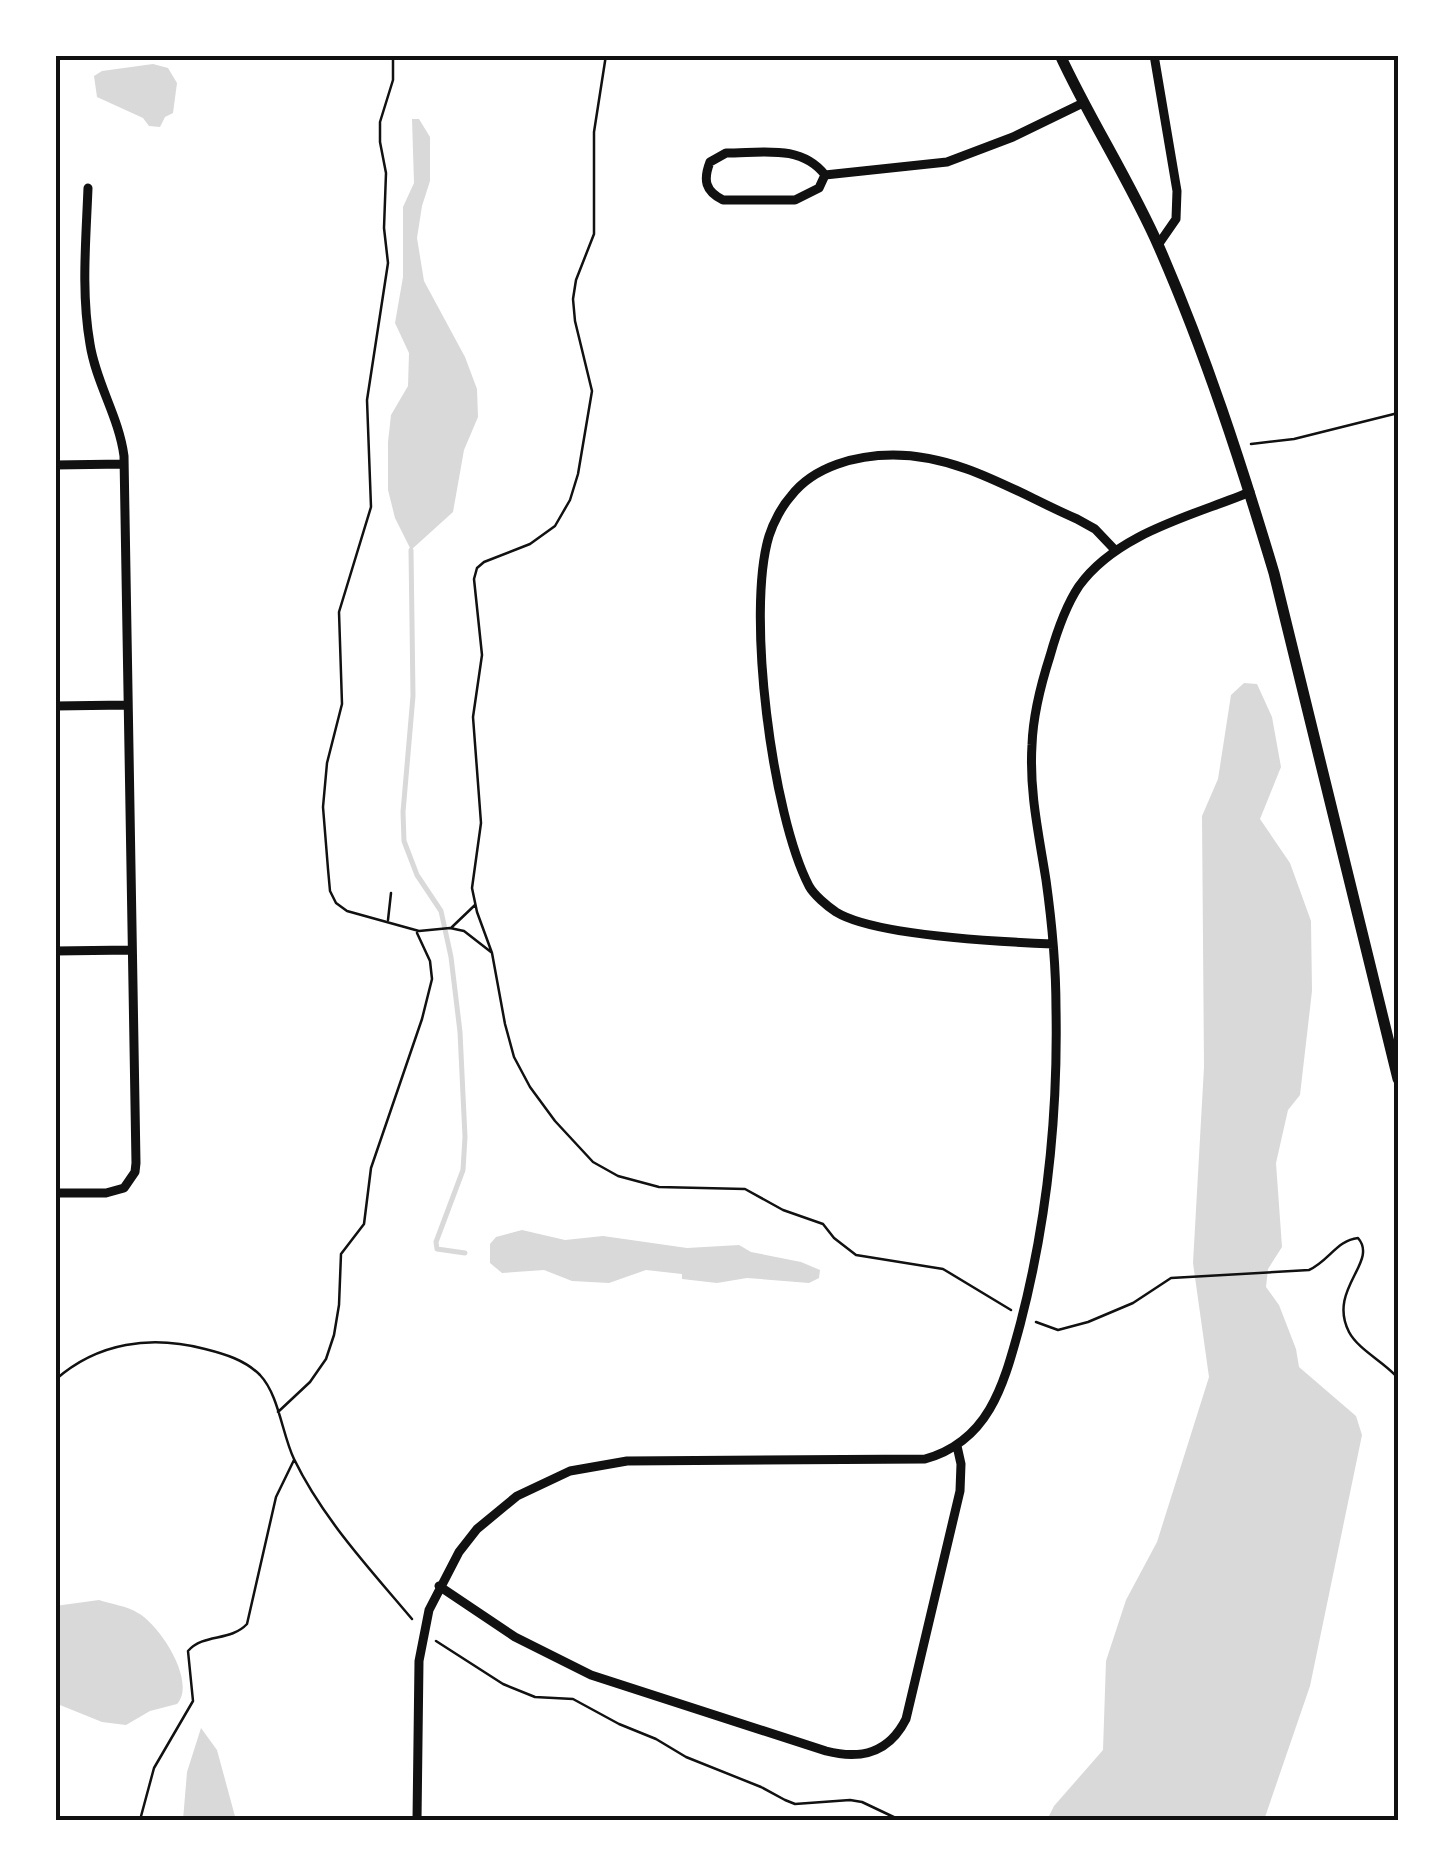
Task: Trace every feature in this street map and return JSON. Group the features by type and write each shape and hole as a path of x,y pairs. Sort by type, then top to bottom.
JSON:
{"street":[{"path":"1060,55 1158,245 1250,492 1274,573 1398,1079"},
{"path":"1154,55 1176,191 1176,219 1158,245"},
{"path":"825,175 947,162 1083,104"},
{"path":"796,153 809,158 825,175 819,188 795,200 723,200 706,186 705,175 710,162 726,154 796,153"},
{"path":"55,1193 106,1193 124,1188 136,1163 124,464 122,440 90,348 85,301 88,188"},
{"path":"1053,944 926,934 882,926 838,913 809,886 784,817 773,762 761,660 767,549 784,505 804,482 837,464 890,455 961,465 1095,528 1115,550"},
{"path":"55,465 124,464"},
{"path":"417,1820 419,1661 426,1621 458,1552 493,1514 543,1482 574,1470 627,1461 913,1460 937,1456 958,1446 992,1410 1022,1316 1049,1173 1056,1072 1053,944 1032,782 1034,719 1043,680 1067,606 1093,570 1115,550 1250,492"},
{"path":"55,706 127,705"},
{"path":"55,950 131,950"},
{"path":"439,1586 515,1637 591,1675 844,1756 872,1753 892,1740 906,1719 960,1491 958,1446"}],"path":[{"path":"393,55 393,80 380,122 386,173 384,228 388,262 367,400 371,507 339,612 342,704 326,763 322,807 330,891 336,903 347,911 414,930 464,931 492,953"},
{"path":"606,55 594,132 594,234 573,299 592,391 587,439 570,500 555,526 530,544 484,562 474,579 482,655 473,718 481,824 472,888 492,953 504,1024 530,1087 593,1162 618,1176 659,1187 745,1189 783,1210 823,1224 856,1255 943,1269 1022,1316 1058,1330 1133,1303 1172,1278 1281,1274 1316,1267 1351,1238 1362,1242 1364,1256 1344,1299 1346,1323 1357,1341 1395,1375"},
{"path":"1234,446 1294,439 1398,413"},
{"path":"388,922 391,893"},
{"path":"450,928 475,905"},
{"path":"277,1413 310,1382 326,1359 334,1336 342,1254 364,1224 372,1168 432,979 424,942 414,930"},
{"path":"424,942 434,930"},
{"path":"140,1820 154,1768 193,1702 188,1651 198,1641 231,1636 247,1624 276,1497 294,1460"}],"shaded area":[{"path":"153,64 168,68 177,83 173,113 165,117 160,127 149,126 143,118 97,97 94,76 102,71"},
{"path":"412,119 419,119 430,137 430,181 417,238 424,281 465,357 477,389 478,417 464,450 453,512 411,550 395,518 388,490 388,442 391,415 408,386 409,353 395,323 403,277 403,207 414,183"},
{"path":"1244,683 1257,684 1272,717 1281,767 1260,819 1290,863 1311,921 1312,991 1300,1095 1288,1110 1276,1163 1282,1247 1268,1269 1266,1287 1279,1305 1299,1367 1356,1416 1362,1435 1310,1686 1264,1820 1047,1820 1054,1806 1103,1750 1106,1661 1126,1600 1157,1542 1209,1377 1193,1263 1204,1067 1202,816 1218,779 1231,695"},
{"path":"522,1230 565,1240 603,1236 687,1248 739,1245 751,1252 801,1262 820,1270 819,1278 809,1283 747,1278 717,1283 646,1270 609,1283 572,1281 544,1270 502,1273 490,1263 490,1244 496,1237"},
{"path":"99,1600 138,1613 165,1641 182,1682 177,1704 150,1711 126,1725 102,1722 55,1703 55,1606"},
{"path":"201,1728 217,1750 236,1820 183,1820 187,1772"}],"waterway":[{"path":"411,550 413,696 404,841 417,875 441,911 451,957 460,1032 465,1137 463,1170 436,1242 437,1249 465,1253"}]}
